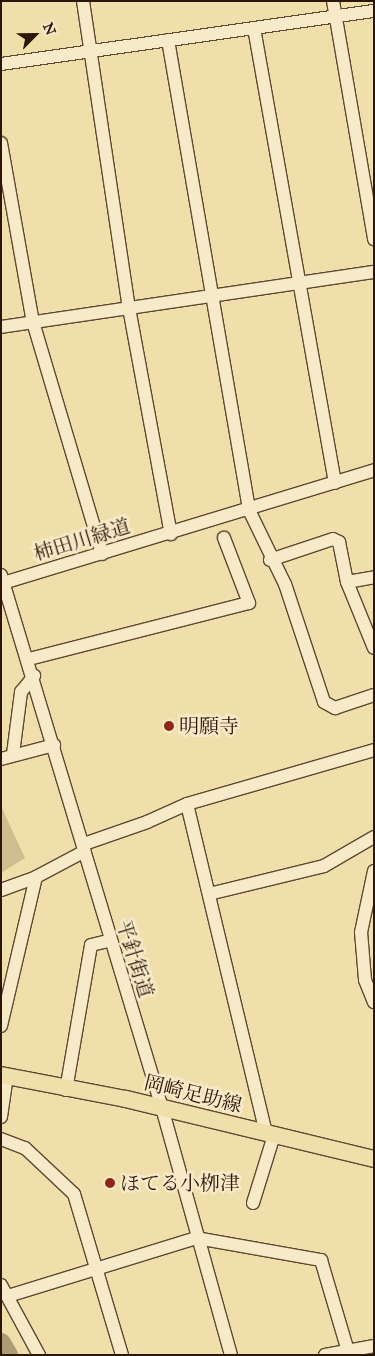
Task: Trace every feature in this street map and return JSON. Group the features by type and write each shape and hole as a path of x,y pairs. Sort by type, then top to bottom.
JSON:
{"main road":[{"name":"岡崎足助線","path":"4,1076 162,1108 374,1159"}],"street":[{"path":"83,1 129,308 170,534"},
{"path":"332,1 374,239"},
{"path":"1,64 374,12"},
{"path":"254,28 335,483"},
{"path":"168,40 210,296 249,510 270,560 285,584 324,702 335,708 374,695"},
{"path":"1,143 33,322 102,554"},
{"path":"1,327 374,272"},
{"path":"249,510 374,470"},
{"name":"柿田川緑道","path":"2,579 102,554 249,510"},
{"path":"29,659 249,603 224,538"},
{"path":"270,560 333,539 339,542 347,582 374,648"},
{"path":"347,582 374,577"},
{"name":"平針街道","path":"2,579 29,659 84,847 109,941 162,1108 196,1238 231,1355"},
{"path":"34,676 21,692 7,756 54,745"},
{"path":"1,890 36,877 84,847 187,804 374,750"},
{"path":"187,804 270,1134 253,1203"},
{"path":"209,894 324,866 374,837"},
{"path":"374,871 364,905 361,932 365,980 374,1002"},
{"path":"2,1025 36,877"},
{"path":"66,1090 91,945 109,941"},
{"path":"1,1117 4,1076"},
{"path":"1,1139 25,1148 74,1194 122,1355"},
{"path":"39,1355 4,1290 96,1269 196,1238 321,1260 347,1348"},
{"path":"325,1355 347,1348 374,1346"}],"shaded area":[{"path":"1,806 25,858 1,873"}],"waterway":[{"path":"1,1343 8,1355"}],"place":[{"name":"明願寺","path":"169,726"},
{"name":"ほてる小栁津","path":"110,1183"}]}
